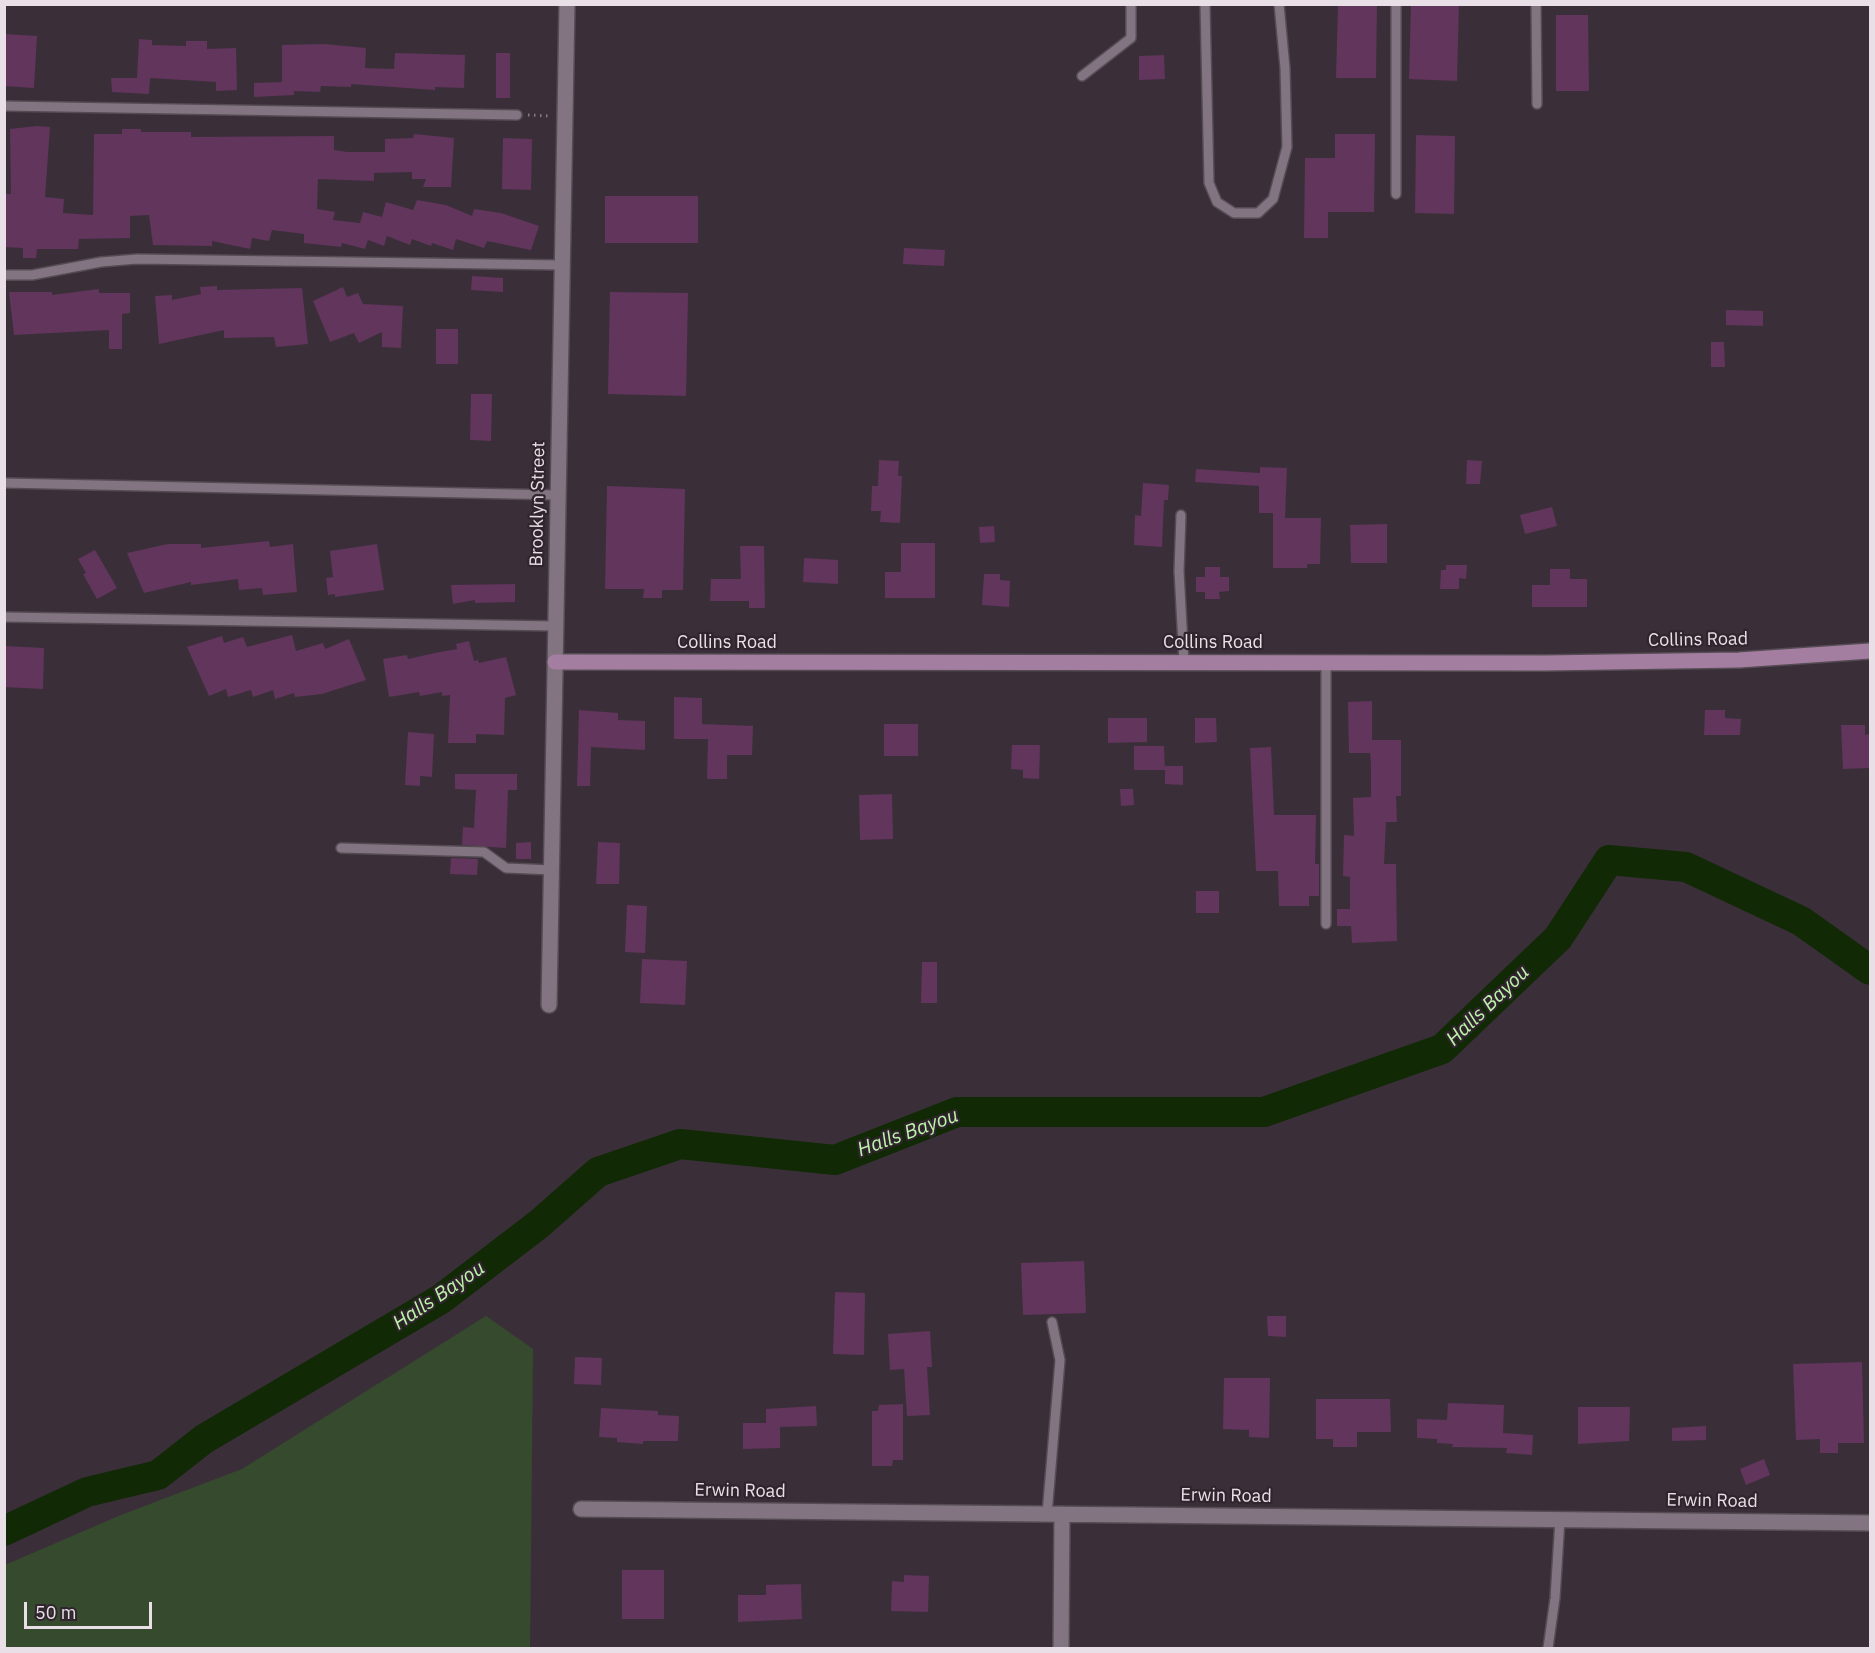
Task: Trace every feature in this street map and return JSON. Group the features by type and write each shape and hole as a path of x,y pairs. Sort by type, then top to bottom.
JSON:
{"street":[{"name":"Brooklyn Street","path":"549,1005 567,4"},
{"name":"Collins Road","path":"555,662 1326,663 1716,660 1870,652"},
{"name":"Erwin Road","path":"581,1509 1870,1522"},
{"path":"1055,1514 1061,1648"}],"lane":[{"path":"1082,76 1131,38 1131,4"},
{"path":"1205,4 1209,183 1217,202 1234,213 1258,213 1273,199 1287,147 1285,68 1279,4"},
{"path":"1396,4 1396,194"},
{"path":"1536,4 1537,104"},
{"path":"4,106 517,115"},
{"path":"4,274 32,275 101,261 137,259 562,265"},
{"path":"4,483 558,495"},
{"path":"1181,515 1178,553 1184,663"},
{"path":"4,617 555,626"},
{"path":"1326,663 1326,924"},
{"path":"341,848 484,852 506,867 552,870"},
{"path":"1052,1322 1060,1360 1055,1514"},
{"path":"1548,1648 1555,1598 1560,1519"}],"path":[{"path":"517,115 565,116"}],"green space":[{"path":"486,1316 533,1349 530,1648 5,1648 5,1565 121,1515 242,1469"}],"building":[{"path":"1338,4 1377,4 1376,78 1336,78"},
{"path":"1411,4 1459,4 1457,81 1409,79"},
{"path":"1556,15 1588,15 1589,91 1556,91"},
{"path":"4,34 37,36 34,88 4,86"},
{"path":"139,39 152,40 152,45 186,46 186,41 207,41 207,49 236,48 237,90 216,91 216,82 150,78 149,94 112,92 111,78 137,78"},
{"path":"324,44 366,48 365,68 394,69 395,53 465,55 464,88 435,87 435,90 351,84 351,87 321,86 320,92 294,91 294,95 254,97 254,83 282,82 282,45"},
{"path":"496,53 510,53 510,98 496,98"},
{"path":"1164,55 1165,79 1139,80 1139,56"},
{"path":"50,127 45,197 64,199 63,213 93,215 94,134 122,134 122,129 141,129 141,132 191,132 191,137 334,136 334,150 385,152 385,139 413,138 414,134 454,138 451,187 423,187 426,179 412,179 412,172 374,173 374,181 318,179 317,209 335,212 333,220 360,223 363,212 382,217 386,202 413,210 417,200 446,205 472,216 474,209 501,213 539,226 531,250 487,241 484,248 456,239 453,250 432,243 431,246 412,239 410,245 387,236 384,246 368,240 365,249 342,243 341,247 304,243 304,234 272,230 269,241 252,238 250,249 212,241 212,246 153,245 149,215 130,216 130,238 79,239 78,249 37,249 36,258 23,258 23,248 4,247 4,194 11,194 10,129"},
{"path":"1335,134 1375,134 1374,212 1328,212 1328,238 1304,238 1305,158 1335,158"},
{"path":"1416,135 1455,136 1454,214 1415,213"},
{"path":"503,138 532,139 531,190 502,189"},
{"path":"605,196 698,196 698,243 605,243"},
{"path":"904,248 945,250 944,266 903,264"},
{"path":"472,276 503,278 503,292 471,290"},
{"path":"217,286 217,290 302,288 308,344 276,347 274,337 224,338 224,330 159,344 155,296 172,295 172,300 201,294 200,287"},
{"path":"343,287 347,297 358,293 363,304 403,306 401,348 382,347 382,332 359,343 354,333 330,342 313,301"},
{"path":"99,289 99,293 130,293 130,313 122,314 122,349 109,349 109,330 14,335 9,292 52,292 52,295"},
{"path":"610,292 688,293 686,396 608,394"},
{"path":"1726,310 1763,311 1763,326 1726,325"},
{"path":"436,329 458,329 458,364 436,364"},
{"path":"1711,342 1724,342 1725,367 1711,367"},
{"path":"471,394 492,394 491,441 470,440"},
{"path":"879,460 899,461 898,476 902,476 900,523 880,522 881,511 871,511 872,486 878,486"},
{"path":"1467,460 1482,461 1480,484 1466,484"},
{"path":"1260,467 1287,468 1285,518 1321,518 1320,564 1307,564 1307,568 1273,568 1273,513 1259,513 1259,486 1195,482 1196,469 1260,473"},
{"path":"1143,483 1169,485 1168,500 1164,500 1162,547 1134,545 1135,515 1141,516"},
{"path":"607,486 685,489 683,590 662,590 662,598 643,598 644,589 605,589"},
{"path":"1552,507 1557,526 1525,534 1520,515"},
{"path":"1387,524 1387,563 1351,563 1350,525"},
{"path":"994,526 995,542 980,543 979,527"},
{"path":"269,541 270,547 293,544 297,592 263,595 262,588 239,590 238,579 191,585 191,582 144,593 127,553 168,544 201,544 201,548"},
{"path":"901,543 935,543 935,598 885,598 885,572 901,572"},
{"path":"377,544 384,590 335,597 335,594 328,595 326,578 333,577 330,551"},
{"path":"740,546 764,546 765,608 749,608 749,601 710,601 711,579 741,579"},
{"path":"95,550 117,588 97,599 83,574 86,573 78,559"},
{"path":"804,558 838,560 838,584 803,582"},
{"path":"1446,565 1467,565 1466,579 1459,578 1459,589 1440,589 1441,570 1446,570"},
{"path":"1205,567 1220,567 1220,577 1229,577 1229,591 1219,592 1220,599 1205,599 1205,592 1196,592 1196,577 1205,577"},
{"path":"1550,569 1570,569 1570,579 1587,579 1587,607 1532,607 1532,585 1550,585"},
{"path":"984,574 1000,574 1000,580 1010,581 1009,607 982,605"},
{"path":"515,584 515,602 475,603 475,600 453,604 451,585"},
{"path":"292,635 296,651 323,643 325,649 349,639 366,680 322,694 295,697 294,693 275,699 273,690 253,697 251,690 228,697 226,689 209,696 187,647 222,636 224,643 243,637 247,647"},
{"path":"469,641 474,661 478,660 479,663 506,657 516,695 505,698 504,735 476,734 476,743 448,743 450,695 442,696 442,692 420,696 419,692 389,697 383,659 407,655 408,659 457,649 456,644"},
{"path":"4,646 44,648 43,689 4,687"},
{"path":"674,697 702,698 702,724 753,726 752,755 727,755 727,779 707,779 708,739 674,739"},
{"path":"1372,701 1372,740 1401,740 1401,796 1396,796 1397,822 1386,822 1384,864 1396,864 1397,941 1352,943 1351,926 1337,926 1337,909 1350,909 1350,877 1343,876 1344,835 1354,836 1353,798 1371,797 1371,764 1370,753 1349,753 1348,702"},
{"path":"579,710 618,713 618,720 645,721 645,750 591,747 590,786 577,786"},
{"path":"1705,710 1725,710 1725,718 1741,719 1740,735 1704,735"},
{"path":"1108,718 1147,718 1147,742 1108,743"},
{"path":"1195,718 1216,718 1217,742 1195,743"},
{"path":"884,724 918,724 918,756 884,756"},
{"path":"1841,725 1865,725 1865,735 1870,734 1870,768 1843,769"},
{"path":"408,732 434,734 432,777 420,776 420,786 405,785"},
{"path":"1012,745 1040,745 1039,779 1023,778 1023,770 1011,769"},
{"path":"1134,746 1164,746 1165,770 1134,770"},
{"path":"1271,747 1274,815 1316,815 1315,864 1319,864 1319,896 1309,896 1309,906 1279,906 1278,871 1256,871 1250,748"},
{"path":"1165,766 1183,766 1183,785 1165,784"},
{"path":"455,774 517,774 517,790 508,790 506,848 462,845 463,827 474,828 476,790 455,789"},
{"path":"1120,789 1133,789 1134,805 1121,806"},
{"path":"892,794 893,839 860,840 859,795"},
{"path":"531,842 531,859 516,859 516,843"},
{"path":"598,842 620,843 619,884 596,884"},
{"path":"451,858 478,859 477,875 450,874"},
{"path":"1196,891 1219,891 1219,913 1196,913"},
{"path":"627,905 647,906 645,953 625,952"},
{"path":"642,959 687,961 685,1005 640,1003"},
{"path":"922,962 937,962 937,1003 921,1003"},
{"path":"1084,1261 1086,1313 1023,1315 1021,1263"},
{"path":"835,1292 865,1293 864,1355 833,1354"},
{"path":"1267,1316 1286,1316 1286,1337 1268,1336"},
{"path":"930,1331 932,1367 927,1367 930,1415 907,1416 904,1369 890,1370 888,1334"},
{"path":"575,1357 602,1358 601,1385 574,1384"},
{"path":"1862,1362 1864,1443 1838,1443 1838,1453 1820,1453 1820,1439 1796,1440 1793,1364"},
{"path":"1224,1378 1270,1378 1269,1438 1249,1437 1249,1430 1223,1429"},
{"path":"1316,1399 1390,1399 1391,1432 1357,1432 1357,1447 1333,1447 1333,1439 1316,1439"},
{"path":"1448,1403 1504,1405 1503,1433 1533,1435 1532,1455 1506,1453 1507,1448 1452,1447 1453,1444 1437,1443 1437,1439 1417,1438 1417,1419 1447,1420"},
{"path":"903,1404 903,1460 893,1460 892,1466 872,1466 872,1411 878,1411 879,1405"},
{"path":"816,1406 817,1426 780,1427 780,1448 743,1449 743,1423 766,1423 766,1409"},
{"path":"1578,1407 1630,1407 1629,1441 1578,1444"},
{"path":"601,1408 658,1411 658,1415 679,1416 678,1441 643,1441 643,1444 617,1442 617,1438 599,1437"},
{"path":"1706,1426 1706,1440 1672,1441 1672,1428"},
{"path":"1764,1459 1770,1475 1746,1485 1740,1469"},
{"path":"622,1570 664,1570 664,1619 622,1619"},
{"path":"904,1575 929,1576 928,1612 891,1611 892,1581 904,1582"},
{"path":"801,1584 802,1619 738,1622 738,1595 766,1595 766,1585"}],"waterway":[{"name":"Halls Bayou","path":"4,1531 87,1492 158,1475 204,1439 441,1299 539,1224 598,1172 680,1144 835,1160 957,1112 1264,1112 1442,1049 1558,938 1609,860 1686,867 1801,921 1870,970"}]}
